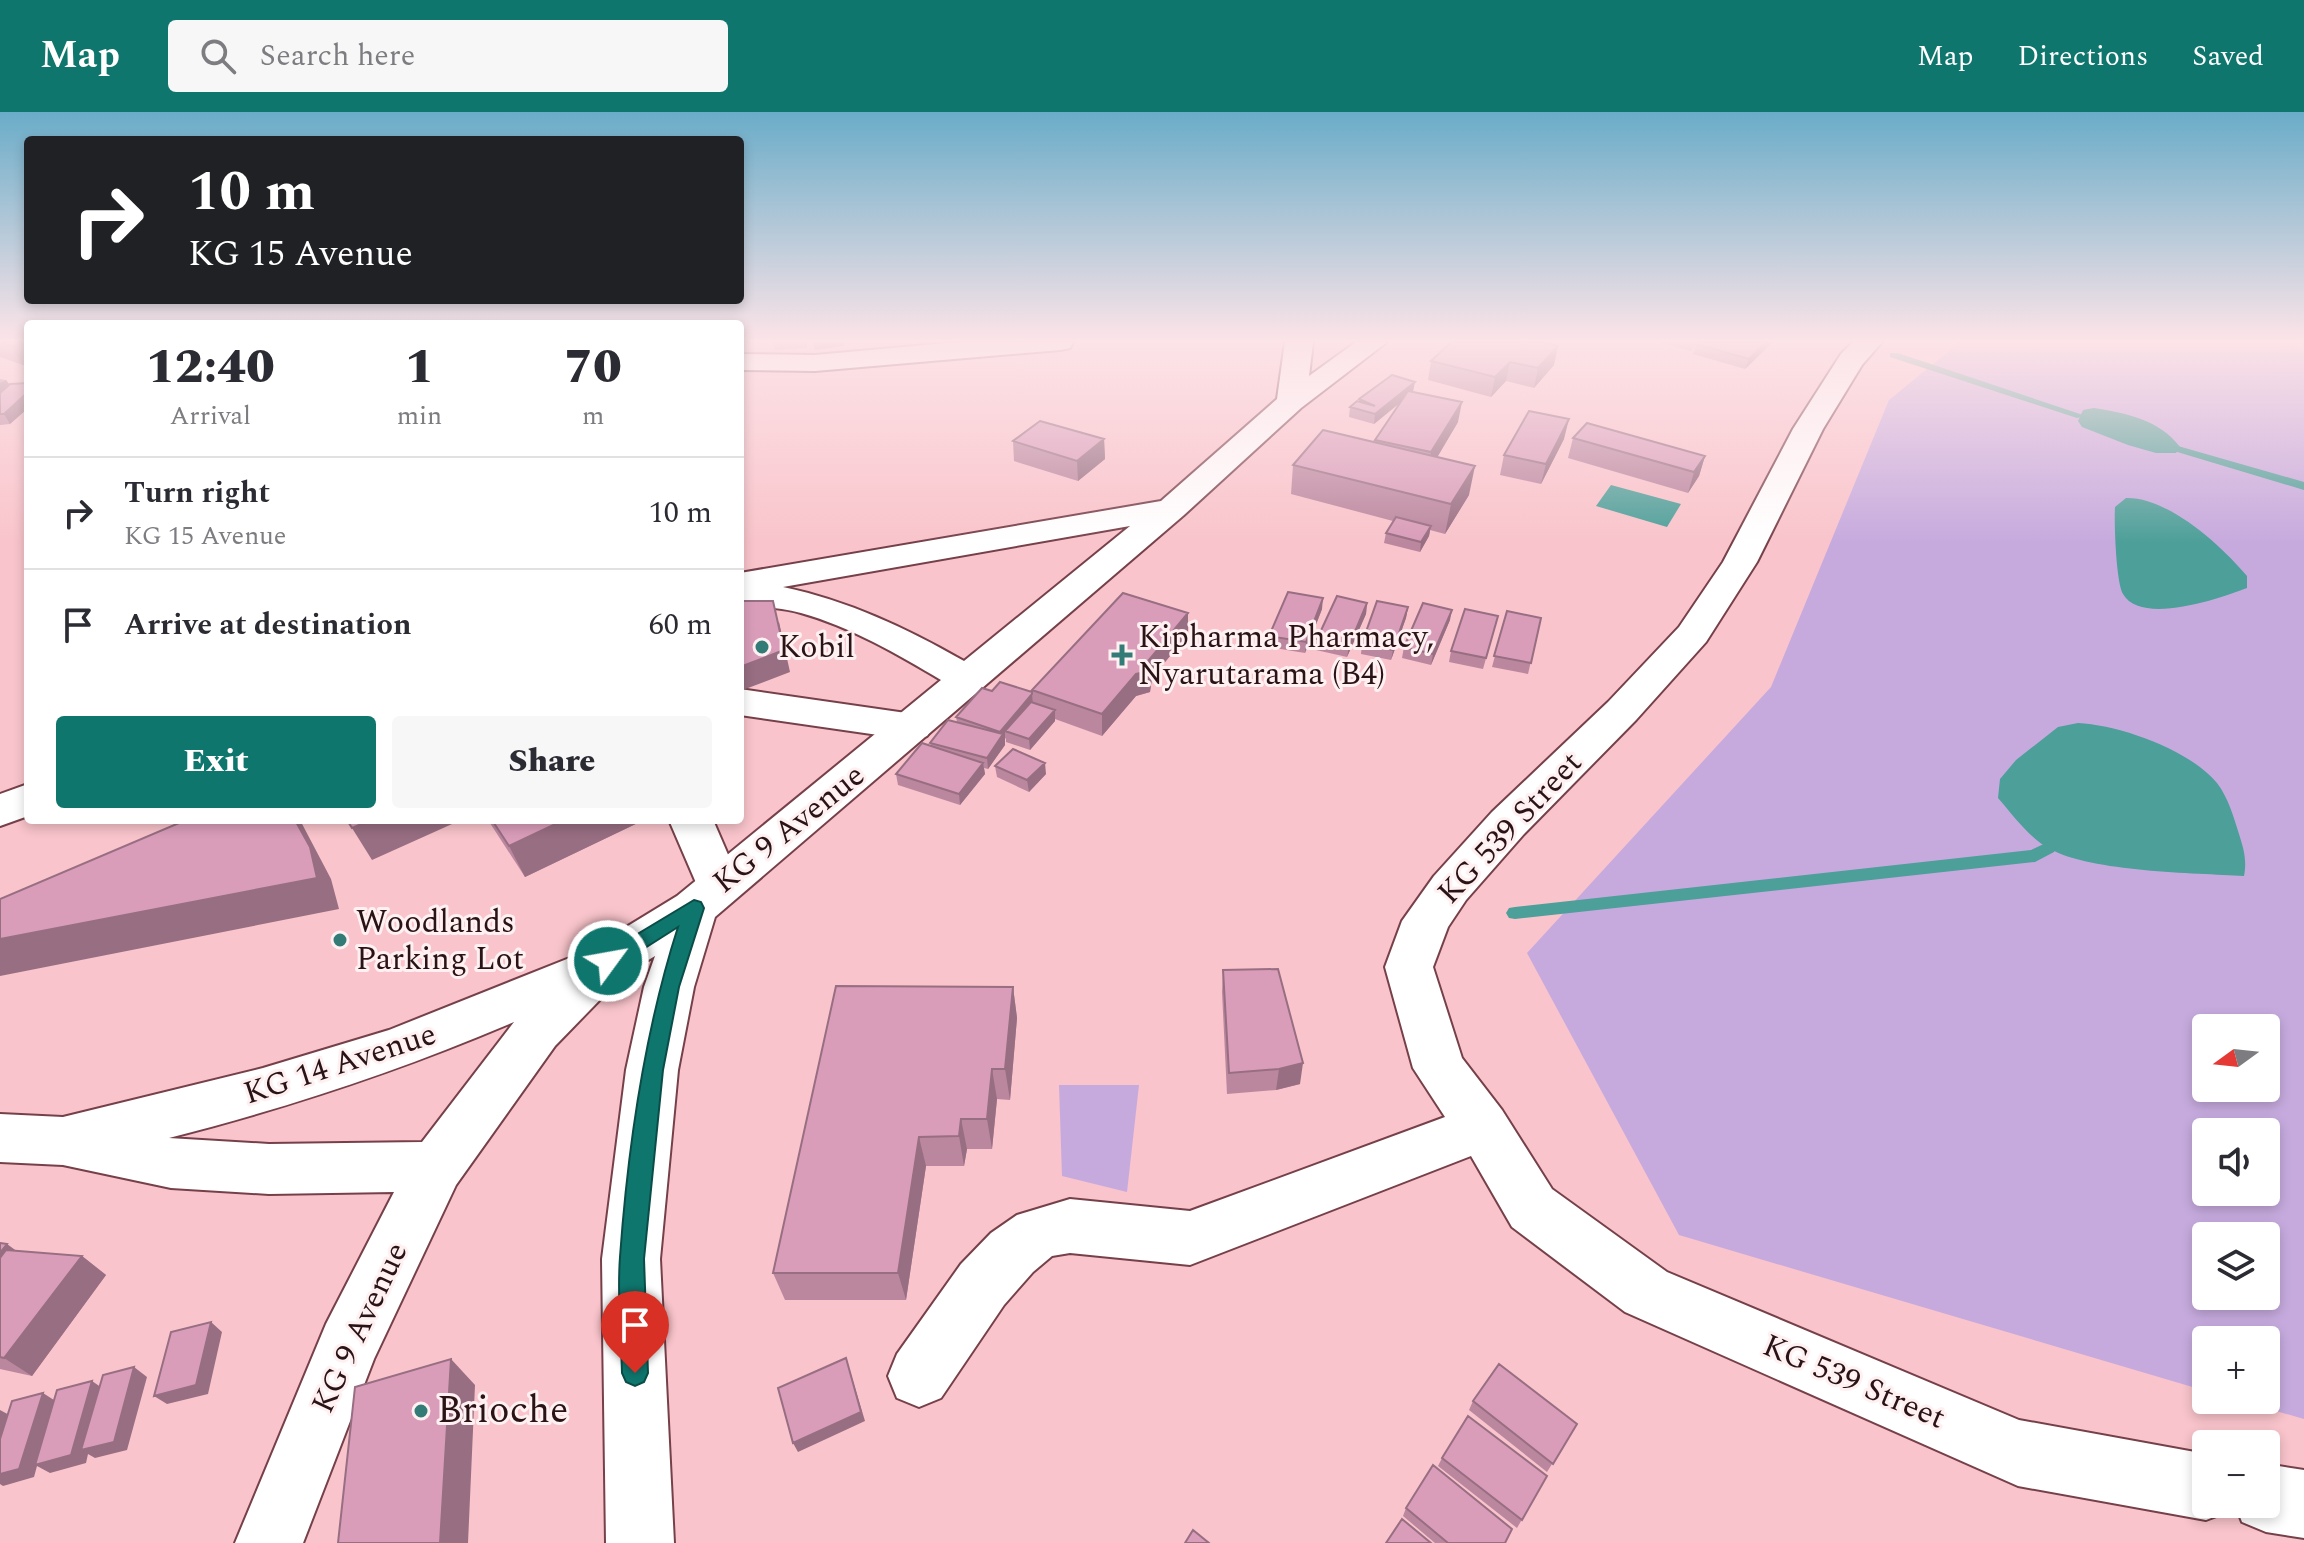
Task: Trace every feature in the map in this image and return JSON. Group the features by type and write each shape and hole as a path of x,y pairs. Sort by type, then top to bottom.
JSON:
{"main road":[{"name":"KG 9 Avenue","path":"269,1543 348,1346 436,1167 537,1031 608,961 707,897 1172,508 1283,409"},
{"name":"KG 539 Street","path":"1821,409 1740,562 1693,634 1622,711 1508,823 1426,921 1409,967 1439,1068 1483,1127 1532,1208 1646,1292 2018,1453 2192,1484"},
{"path":"744,583 1172,508"},
{"path":"744,594 779,595 828,608 888,632 967,679"},
{"path":"744,702 913,727"},
{"path":"0,811 24,801"},
{"path":"640,1543 631,1259 652,1070 669,987 707,897 692,824"},
{"name":"KG 14 Avenue","path":"63,1141 263,1091 400,1048 608,961"},
{"path":"919,1376 998,1266 1030,1238 1052,1228 1070,1226 1190,1238 1483,1127"},
{"name":"KG 14 Avenue","path":"0,1138 63,1141 171,1163 340,1170 436,1167"},
{"path":"2280,1500 2304,1504"}],"shaded area":[{"path":"1885,409 2304,409 2304,1419 2280,1412 2280,1326 2192,1326 2192,1387 1679,1235 1527,953 1771,687"},
{"path":"1059,1085 1139,1085 1127,1192 1062,1176"}],"water":[{"path":"2098,409 2130,415 2163,430 2180,447 2176,453 2156,453 2128,445 2082,427 2078,421 2083,410"},
{"path":"1611,485 1681,504 1667,527 1596,506"},
{"path":"2126,498 2159,505 2192,525 2247,576 2247,588 2182,607 2146,608 2132,603 2123,594 2116,552 2115,507"},
{"path":"2078,723 2114,729 2153,741 2205,771 2217,783 2230,808 2244,850 2244,876 2144,870 2091,862 2050,849 2028,833 1998,798 2000,779 2016,760 2058,727"}],"building":[{"path":"1356,409 1382,409 1375,414"},
{"path":"1396,409 1458,409 1431,452 1375,440"},
{"path":"1529,411 1569,419 1546,464 1504,455"},
{"path":"1040,421 1104,439 1077,461 1013,441"},
{"path":"1587,423 1705,456 1694,472 1573,438"},
{"path":"1323,430 1475,466 1451,504 1293,465"},
{"path":"1396,517 1431,526 1421,542 1386,533"},
{"path":"1288,592 1323,598 1306,642 1269,636"},
{"path":"1123,593 1188,613 1148,661 1152,664 1150,671 1136,674 1102,714 1032,690"},
{"path":"1337,596 1367,603 1349,646 1317,639"},
{"path":"744,601 773,601 784,650 744,665"},
{"path":"1377,601 1408,607 1393,650 1362,643"},
{"path":"1423,603 1452,610 1433,654 1404,647"},
{"path":"1465,609 1498,616 1486,658 1451,651"},
{"path":"1507,611 1541,618 1531,663 1494,656"},
{"path":"1000,682 1032,694 1000,732 956,717 982,688 992,691"},
{"path":"1031,702 1055,710 1029,739 1005,731"},
{"path":"948,720 1003,734 987,758 930,743"},
{"path":"922,743 983,763 959,794 896,774"},
{"path":"1013,749 1045,763 1027,780 995,766"},
{"path":"177,824 297,824 310,847 317,878 0,939 0,899"},
{"path":"495,824 556,824 509,846"},
{"path":"1278,969 1303,1063 1279,1069 1229,1073 1223,970"},
{"path":"836,986 1013,987 1005,1069 992,1069 987,1119 961,1119 959,1136 919,1137 898,1273 773,1273"},
{"path":"6,1250 82,1256 4,1358 0,1357 0,1258"},
{"path":"211,1322 196,1385 154,1396 171,1332"},
{"path":"846,1358 861,1412 793,1443 778,1388"},
{"path":"451,1359 440,1543 338,1543 355,1387"},
{"path":"1499,1364 1577,1424 1553,1464 1473,1401"},
{"path":"134,1367 114,1442 81,1450 103,1375"},
{"path":"92,1381 71,1455 35,1465 57,1390"},
{"path":"43,1393 19,1469 0,1474 0,1439 12,1401"},
{"path":"1468,1416 1547,1476 1522,1520 1442,1458"},
{"path":"1433,1465 1512,1529 1505,1543 1448,1543 1406,1508"},
{"path":"1402,1519 1431,1543 1386,1543"},
{"path":"1193,1530 1209,1543 1185,1543"}],"waterway":[{"path":"2059,409 2081,416"},
{"path":"2178,449 2304,486"},
{"path":"1515,913 2035,856 2048,848"}],"place":[{"name":"Kobil","path":"762,647"},
{"name":"Kipharma Pharmacy, Nyarutarama (B4)","path":"1122,655"},
{"name":"Woodlands Parking Lot","path":"340,940"},
{"name":"Brioche","path":"421,1411"}],"route":[{"path":"608,961 694,908 669,987 652,1070 631,1259 635,1373"}]}
